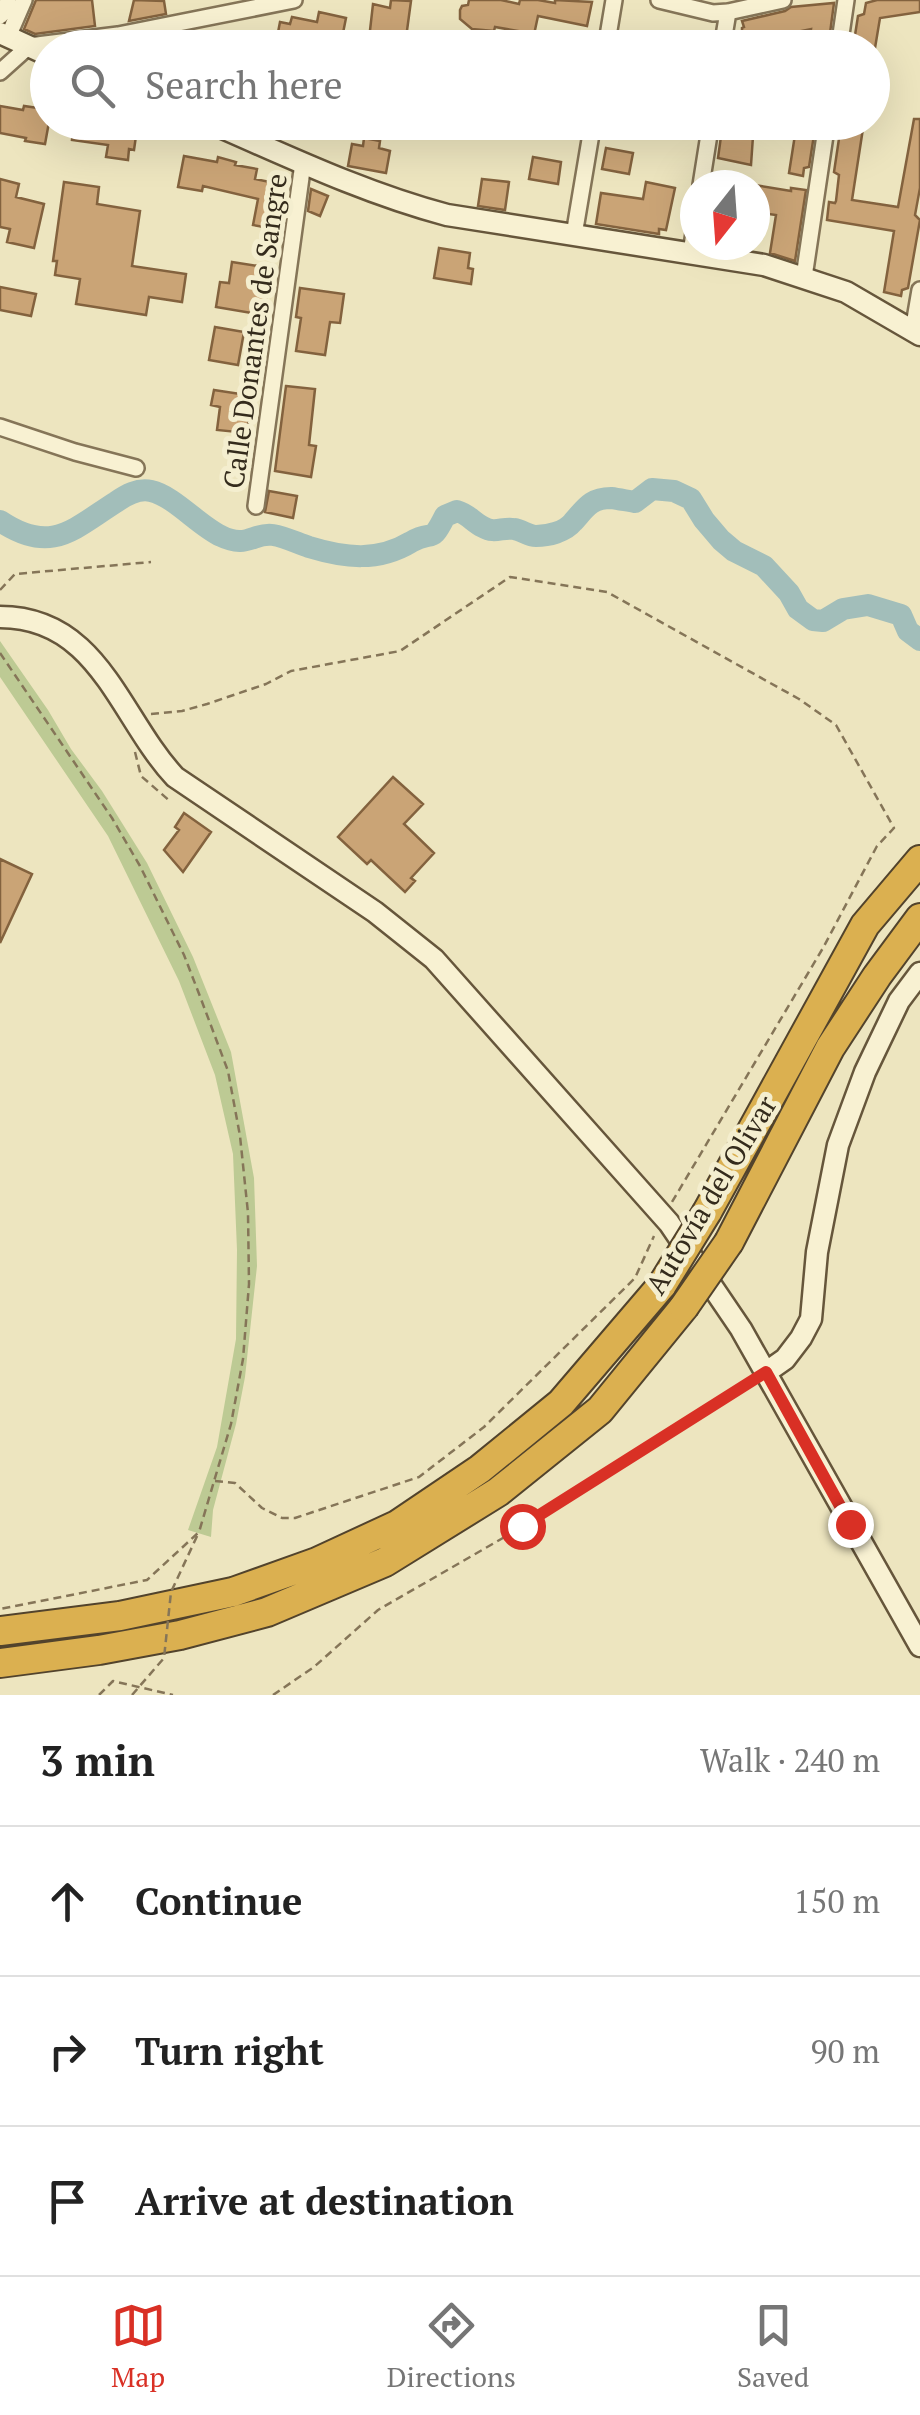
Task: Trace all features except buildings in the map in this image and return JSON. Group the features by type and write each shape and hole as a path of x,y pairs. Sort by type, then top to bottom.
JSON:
{"highway":[{"name":"Autovía del Olivar","path":"0,1631 120,1616 233,1592 318,1562 398,1525 480,1468 561,1403 662,1285 707,1212 865,926 920,860"},
{"name":"Autovía del Olivar","path":"0,1663 100,1650 267,1612 385,1562 498,1492 600,1410 684,1307 728,1242 830,1048 920,918"}],"street":[{"path":"0,16 8,0"},
{"path":"24,0 4,35 30,46"},
{"path":"198,0 200,19"},
{"path":"140,30 294,0"},
{"path":"609,30 614,0"},
{"path":"659,0 714,13 783,0"},
{"path":"842,30 846,0"},
{"path":"725,30 728,12"},
{"path":"0,72 30,55"},
{"path":"250,140 403,203 447,215 680,252"},
{"path":"574,235 590,140"},
{"path":"703,170 708,140"},
{"path":"804,276 824,140"},
{"name":"Calle Donantes de Sangre","path":"256,506 303,163"},
{"path":"731,260 804,276 846,292 916,333 920,290"},
{"path":"0,428 136,468"},
{"path":"0,618 43,625 78,644 113,686 175,777 375,912 434,959 663,1216 741,1329 920,1646"},
{"path":"766,1372 785,1359 810,1318 838,1145 865,1072 899,1002 920,972"}],"path":[{"path":"0,590 15,574 151,562"},
{"path":"132,716 182,712 291,672 400,651 510,577 607,592 800,699 836,725 894,828 876,846 823,948 663,1216 636,1278 484,1427 418,1477 296,1518 282,1518 262,1508 235,1483 215,1480"},
{"path":"0,652 140,866 184,955 228,1070 240,1136 248,1203 248,1309 231,1424 199,1532 172,1592 164,1658 132,1695"},
{"path":"273,1695 314,1667 378,1610 522,1526 766,1372"},
{"path":"0,1609 148,1580 199,1532"},
{"path":"99,1695 113,1680 173,1695"}],"green space":[{"path":"0,641 147,863 193,957 231,1052 254,1178 257,1266 245,1377 213,1510 211,1537 188,1530 217,1447 236,1339 237,1250 233,1154 215,1075 179,981 108,836 0,677"}],"waterway":[{"path":"0,521 33,536 61,535 128,495 146,490 169,499 230,540 273,535 322,551 361,556 386,553 431,535 445,516 457,511 487,529 514,529 541,536 566,528 598,500 635,502 652,489 674,491 691,499 704,520 734,551 764,566 798,609 813,620 823,621 843,609 868,605 901,615 908,631 920,640"}],"route":[{"path":"522,1526 766,1372 850,1524"}]}
